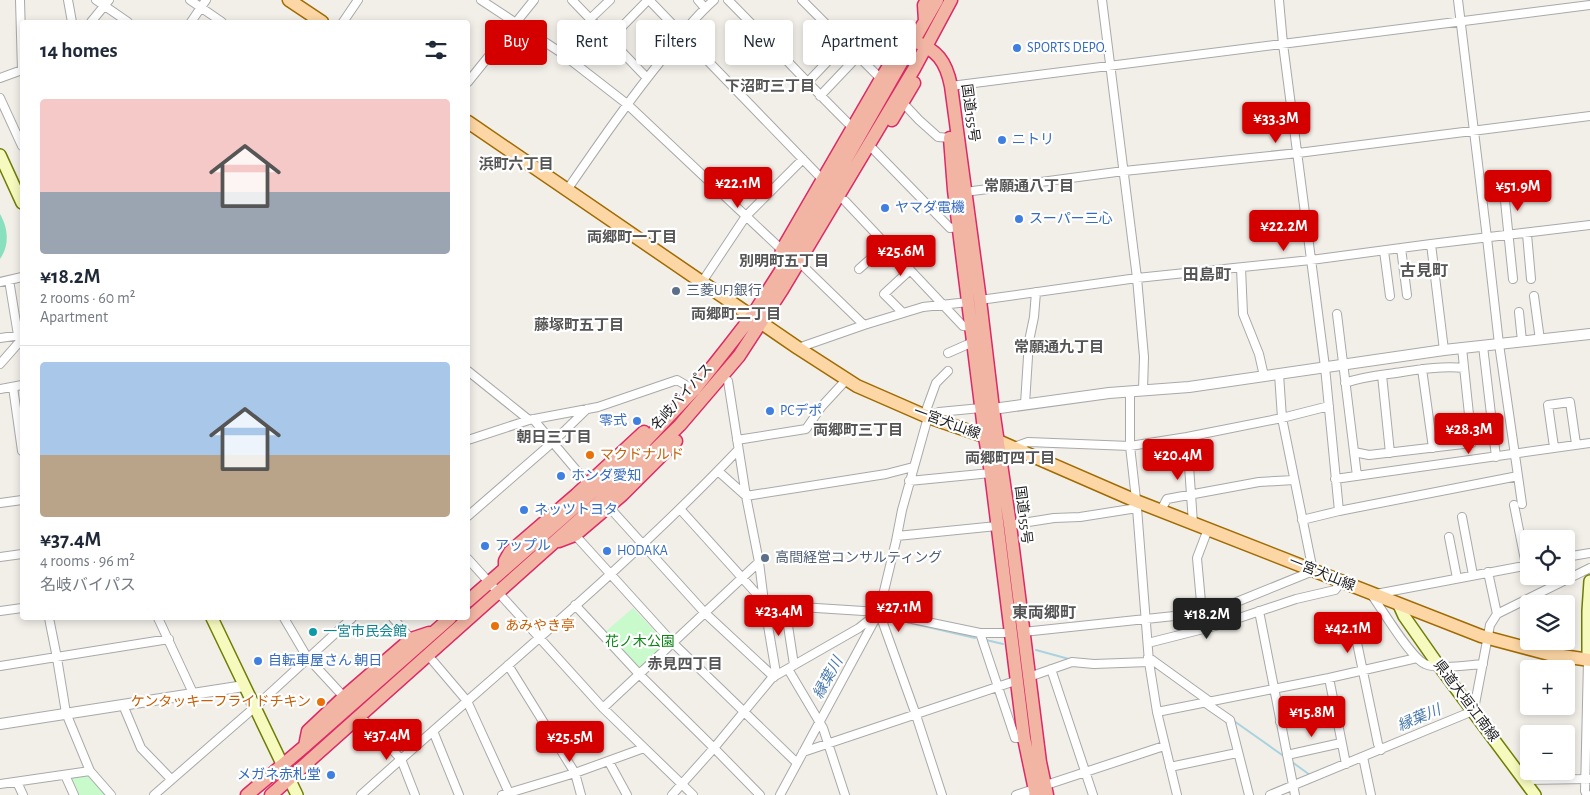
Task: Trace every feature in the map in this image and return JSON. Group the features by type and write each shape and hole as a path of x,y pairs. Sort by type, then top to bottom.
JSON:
{"highway":[{"path":"925,21 924,5 927,0"},
{"name":"名岐バイパス","path":"916,37 937,0"},
{"name":"名岐バイパス","path":"470,599 623,465 694,390 756,320 801,258 914,69 952,0"},
{"name":"国道155号","path":"916,41 942,60 951,86 965,192 974,301 987,409 985,436 1003,525"},
{"name":"国道155号","path":"926,47 940,64 947,78 958,227 974,301 971,327 987,409 998,442 1003,525 1023,678 1040,762 1040,791"},
{"path":"782,268 780,261 782,250 889,65"},
{"name":"名岐バイパス","path":"470,616 626,478 680,425 739,356 782,268 900,65"},
{"path":"801,258 816,250 873,148 916,80 914,69"},
{"path":"551,544 574,535 622,495 684,432 728,381 734,372 739,356"},
{"path":"505,568 505,560 510,552 651,426 670,416"},
{"path":"622,495 626,478"},
{"path":"570,513 576,495"},
{"path":"337,736 366,722 475,622 480,607"},
{"path":"247,795 448,620"},
{"name":"名岐バイパス","path":"273,794 466,620"},
{"path":"305,746 308,731 344,697 407,643 434,632"},
{"path":"395,666 407,643"},
{"name":"国道155号","path":"1023,678 1024,738 1040,791"}],"main road":[{"path":"289,0 319,20"},
{"name":"一宮犬山線","path":"470,123 756,320 857,386 926,416 985,436 1137,504 1161,510 1399,605 1488,638 1549,654 1589,660"},
{"path":"0,155 20,199"},
{"path":"1589,660 1590,581"},
{"name":"県道大垣江南線","path":"1399,605 1404,616 1439,666 1520,775"},
{"path":"213,620 297,795"},
{"name":"県道大垣江南線","path":"1524,780 1535,795"}],"street":[{"path":"20,0 21,20"},
{"path":"68,0 72,20"},
{"path":"96,0 107,3 126,20"},
{"path":"190,0 219,20"},
{"path":"192,20 206,0"},
{"path":"343,20 358,0"},
{"path":"481,0 513,20"},
{"path":"518,20 531,3 521,0"},
{"path":"572,0 590,19 610,0"},
{"path":"626,23 648,0 668,20"},
{"path":"698,0 705,8"},
{"path":"694,20 714,0"},
{"path":"728,0 853,128"},
{"path":"802,0 822,20"},
{"path":"1102,0 1136,278 1144,357 1143,390"},
{"path":"1279,0 1283,44 1325,366 1339,512"},
{"path":"1458,0 1499,344 1518,476 1518,504 1522,530"},
{"path":"951,86 1460,22 1589,2"},
{"path":"94,20 107,3"},
{"path":"547,43 627,104 782,250"},
{"path":"626,56 647,78"},
{"path":"470,80 485,61"},
{"path":"568,190 627,104 657,65"},
{"path":"712,65 823,180"},
{"path":"807,83 825,65"},
{"path":"820,96 849,65"},
{"path":"867,65 881,78"},
{"path":"0,78 20,71"},
{"path":"0,98 20,142"},
{"path":"903,103 938,137 950,138"},
{"path":"965,192 1124,171 1474,132 1590,116"},
{"path":"873,148 950,228 958,227"},
{"path":"702,282 746,216 803,159"},
{"path":"1504,191 1513,279"},
{"path":"845,201 941,304 963,326 971,327"},
{"path":"798,348 903,313 941,304 1136,278 1311,260 1590,225"},
{"path":"1527,234 1531,279"},
{"path":"1432,244 1444,350"},
{"path":"859,269 886,245"},
{"path":"1401,248 1407,295"},
{"path":"1384,251 1390,296"},
{"path":"801,258 864,325"},
{"path":"1241,268 1243,314 1259,354 1264,376"},
{"path":"903,313 884,294 910,270"},
{"path":"0,282 20,277"},
{"path":"9,280 20,331"},
{"path":"1026,404 1029,341 1034,317 1036,292"},
{"path":"1534,296 1540,340"},
{"path":"1519,312 1522,342"},
{"path":"1337,314 1357,476"},
{"path":"926,416 939,412 987,409 1130,391 1189,387 1444,350 1590,334"},
{"path":"0,338 20,336"},
{"path":"0,364 20,337"},
{"path":"948,353 973,342"},
{"path":"1483,346 1496,457"},
{"path":"1354,452 1369,455 1472,443 1462,348"},
{"path":"1345,383 1360,378 1422,369 1450,366 1464,368"},
{"path":"1422,369 1433,448"},
{"path":"780,795 879,612 926,416 936,383 948,370"},
{"path":"470,373 531,419 588,484"},
{"path":"680,509 764,602 785,606 879,612 980,633 1017,632 1212,612 1313,571 1282,418 1279,374"},
{"path":"1382,375 1390,453"},
{"path":"737,440 806,429 822,406 847,379"},
{"path":"470,439 531,419 598,408 677,380 694,390"},
{"path":"728,381 738,450 759,562 775,676"},
{"path":"0,389 20,386"},
{"path":"13,387 20,437"},
{"path":"1130,391 1130,446 1137,504 1149,660 1164,746 1177,795"},
{"path":"1554,448 1548,405 1570,402 1576,444"},
{"path":"1013,448 1028,442 1130,446 1282,418 1329,406"},
{"path":"470,514 553,442 587,409"},
{"path":"1187,437 1193,523"},
{"path":"1335,479 1590,443"},
{"path":"361,795 576,605 680,509 738,450"},
{"path":"746,496 886,474 913,467"},
{"path":"718,471 746,496"},
{"path":"910,481 991,473"},
{"path":"1302,520 1518,476"},
{"path":"1161,510 1167,499 1259,482 1294,480"},
{"path":"0,503 20,500"},
{"path":"897,536 1054,518 1080,517 1137,504"},
{"path":"608,506 705,613 775,676"},
{"path":"1462,517 1473,575"},
{"path":"1202,613 1197,558 1208,529"},
{"path":"574,535 672,643 797,763"},
{"path":"1449,537 1457,578"},
{"path":"1575,555 1590,552"},
{"path":"0,557 20,554"},
{"path":"470,561 603,708 693,795"},
{"path":"603,708 759,562"},
{"path":"1482,664 1439,666 1425,664 1417,658 1399,636 1372,594 1520,566"},
{"path":"1270,795 1462,717 1472,710 1475,704 1490,625 1496,614 1590,568"},
{"path":"1488,572 1496,614"},
{"path":"1148,643 1215,626 1296,599 1335,590 1341,582"},
{"path":"576,605 640,675 760,795"},
{"path":"785,606 791,667 820,722 846,795"},
{"path":"0,611 20,608"},
{"path":"1259,611 1295,795"},
{"path":"672,795 775,676 859,628 879,612"},
{"path":"879,612 942,795"},
{"path":"49,620 66,713 90,770 112,795"},
{"path":"159,620 193,693"},
{"path":"285,620 308,658 344,697"},
{"path":"154,795 255,707 350,620"},
{"path":"394,620 407,643"},
{"path":"980,633 1015,738 1024,738"},
{"path":"1355,633 1378,744 1381,750"},
{"path":"0,666 169,639"},
{"path":"1157,712 1363,671 1417,658"},
{"path":"803,752 1072,662 1094,664 1149,660 1207,701 1230,720 1249,795"},
{"path":"1586,795 1588,779 1589,660"},
{"path":"433,661 467,701 507,794 609,762 644,748"},
{"path":"508,666 575,773 581,795"},
{"path":"1051,669 1093,795"},
{"path":"1328,678 1346,764"},
{"path":"0,724 244,686"},
{"path":"123,705 141,748 172,779"},
{"path":"1280,722 1335,711"},
{"path":"366,722 401,759 415,795"},
{"path":"433,731 459,795"},
{"path":"1287,755 1341,743"},
{"path":"1016,795 1040,791 1086,772 1164,746"},
{"path":"1170,767 1237,753"},
{"path":"1362,757 1371,795"},
{"path":"609,762 627,795"},
{"path":"0,784 90,770"},
{"path":"65,775 74,795"},
{"path":"1575,779 1588,779"},
{"path":"18,782 24,795"}],"green space":[{"path":"0,214 5,225 7,242 0,259"},
{"name":"花ノ木公園","path":"633,608 667,644 639,669 605,632"},
{"path":"90,774 109,795 76,795 68,778"}],"waterway":[{"name":"縁葉川","path":"902,621 975,638"},
{"name":"縁葉川","path":"986,640 1003,644"},
{"name":"縁葉川","path":"1036,650 1069,659"},
{"name":"縁葉川","path":"1234,721 1285,757"},
{"name":"縁葉川","path":"1292,762 1310,775 1312,774"}],"place":[{"name":"SPORTS DEPO.","path":"1017,48"},
{"name":"ニトリ","path":"1002,140"},
{"name":"ヤマダ電機","path":"885,208"},
{"name":"スーパー三心","path":"1019,219"},
{"name":"三菱UFJ銀行","path":"676,291"},
{"name":"PCデポ","path":"770,411"},
{"name":"零式","path":"637,421"},
{"name":"マクドナルド","path":"590,455"},
{"name":"ホンダ愛知","path":"561,476"},
{"name":"ネッツトヨタ","path":"524,510"},
{"name":"アップル","path":"485,546"},
{"name":"HODAKA","path":"607,551"},
{"name":"高間経営コンサルティング","path":"765,558"},
{"name":"あみやき亭","path":"495,626"},
{"name":"一宮市民会館","path":"313,632"},
{"name":"自転車屋さん 朝日","path":"258,661"},
{"name":"ケンタッキーフライドチキン","path":"321,702"},
{"name":"メガネ赤札堂","path":"331,775"}],"district":[{"name":"下沼町三丁目","path":"770,86"},
{"name":"浜町六丁目","path":"516,164"},
{"name":"常願通八丁目","path":"1029,186"},
{"name":"両郷町一丁目","path":"632,237"},
{"name":"別明町五丁目","path":"784,261"},
{"name":"古見町","path":"1424,271"},
{"name":"田島町","path":"1207,275"},
{"name":"両郷町二丁目","path":"736,314"},
{"name":"藤塚町五丁目","path":"579,325"},
{"name":"常願通九丁目","path":"1059,347"},
{"name":"両郷町三丁目","path":"858,430"},
{"name":"朝日三丁目","path":"554,437"},
{"name":"両郷町四丁目","path":"1010,458"},
{"name":"東両郷町","path":"1044,613"},
{"name":"赤見四丁目","path":"685,664"}]}
